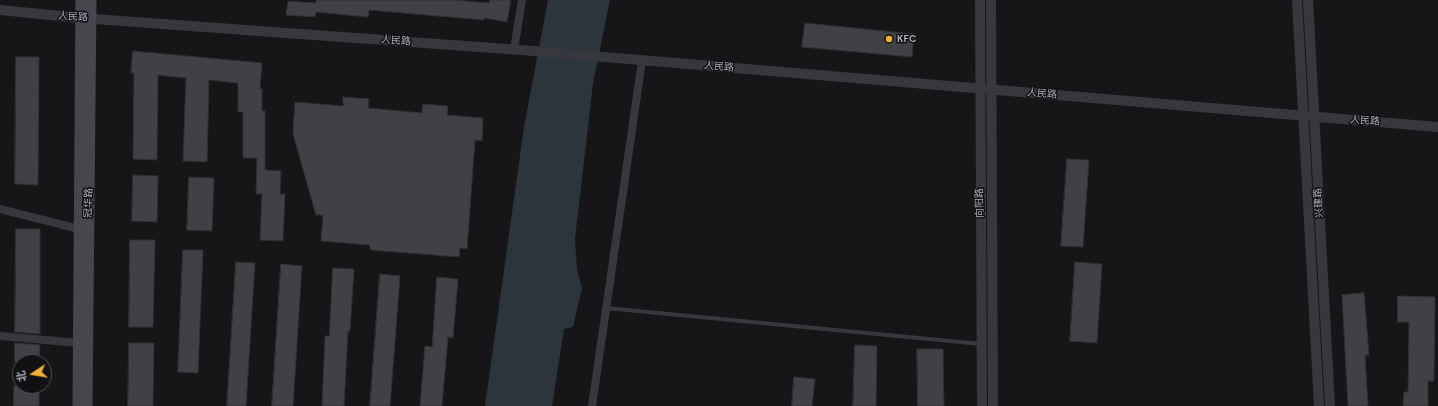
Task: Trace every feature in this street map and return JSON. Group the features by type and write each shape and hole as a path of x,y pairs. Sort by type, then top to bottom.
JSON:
{"main road":[{"name":"冠华路","path":"81,0 85,18 87,406"},
{"name":"冠华路","path":"78,406 79,229 85,18 92,0"}],"street":[{"path":"514,50 522,0"},
{"name":"向阳路","path":"980,0 979,89 982,406"},
{"name":"向阳路","path":"991,0 990,90 993,406"},
{"name":"兴建路","path":"1297,0 1319,406"},
{"name":"兴建路","path":"1308,0 1330,406"},
{"name":"人民路","path":"0,10 85,18 514,50 1438,127"},
{"path":"592,406 642,61"},
{"path":"0,209 79,229"},
{"path":"0,336 79,343"}],"lane":[{"path":"605,308 982,344"}],"shaded area":[{"path":"548,0 610,0 593,83 575,239 577,270 582,288 573,327 564,329 552,406 485,406 524,127"}],"building":[{"path":"316,0 454,0 489,3 490,0 511,0 507,22 484,18 484,20 369,10 368,17 316,12 315,17 286,15 288,1 316,3"},
{"path":"805,23 914,34 912,57 802,47"},
{"path":"133,51 262,63 260,89 262,89 262,111 265,111 265,170 281,171 280,194 285,194 283,241 260,240 262,194 256,194 257,158 243,158 243,112 238,112 238,83 209,80 207,162 183,161 186,78 158,75 157,160 133,159 134,73 131,73"},
{"path":"16,57 39,57 38,185 15,184"},
{"path":"343,97 369,99 368,108 422,113 423,104 448,106 447,115 483,118 482,141 475,140 467,249 460,248 459,257 370,250 370,245 321,241 323,215 316,215 293,134 295,102 343,106"},
{"path":"1067,159 1089,160 1083,247 1061,246"},
{"path":"133,175 158,176 157,222 132,221"},
{"path":"189,177 214,178 212,231 187,230"},
{"path":"16,229 40,229 40,334 15,332"},
{"path":"130,240 155,240 153,327 129,327"},
{"path":"183,250 203,250 198,373 178,372"},
{"path":"236,262 255,263 246,406 227,406"},
{"path":"1075,262 1102,264 1097,343 1070,341"},
{"path":"281,264 302,266 293,406 272,406"},
{"path":"333,268 354,269 350,331 348,331 344,406 322,406 325,336 329,336"},
{"path":"380,274 400,276 390,406 370,406"},
{"path":"437,277 458,279 453,338 448,337 442,406 420,406 425,346 432,347"},
{"path":"1364,293 1369,355 1365,355 1368,406 1348,406 1342,295"},
{"path":"1398,296 1435,297 1434,381 1428,381 1428,406 1403,406 1404,392 1408,392 1409,322 1398,322"},
{"path":"15,343 40,345 39,354 15,354"},
{"path":"129,343 154,343 153,406 128,406"},
{"path":"855,345 877,346 876,406 853,406"},
{"path":"917,349 943,349 944,406 918,406"},
{"path":"794,377 815,379 812,406 792,406"},
{"path":"14,394 39,394 39,406 14,406"}],"place":[{"name":"KFC","path":"889,39"}]}
